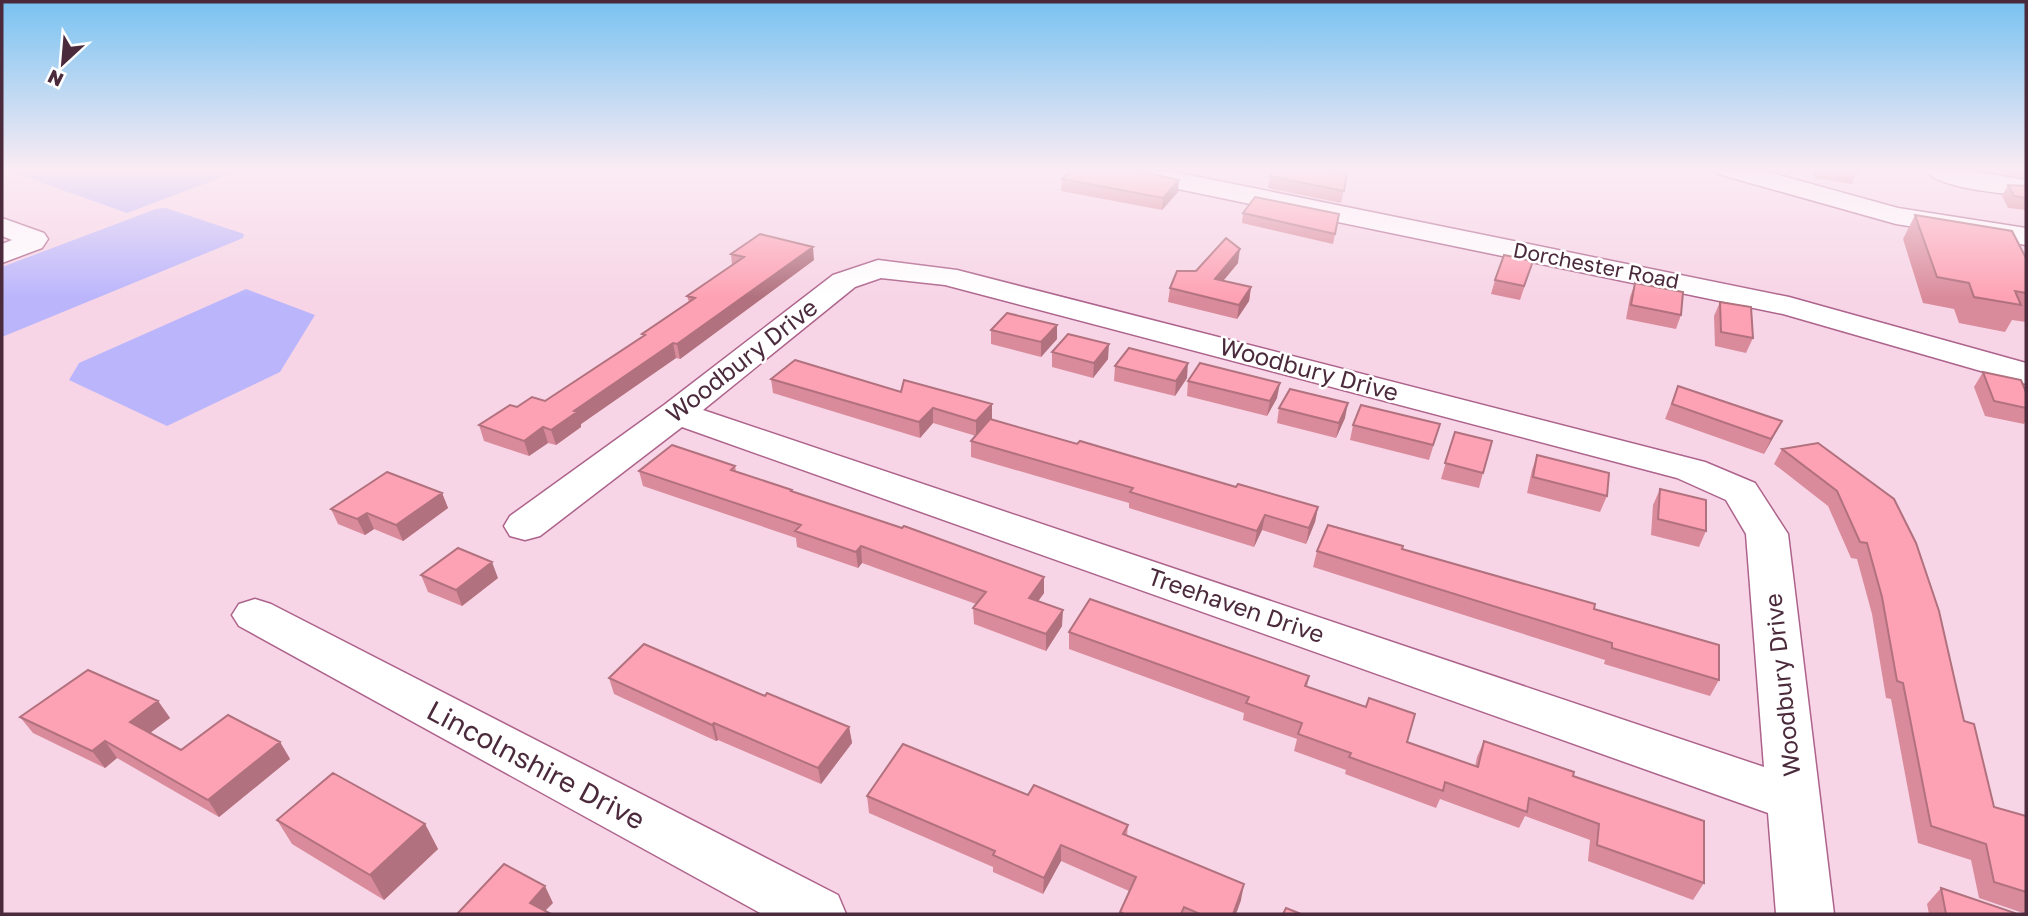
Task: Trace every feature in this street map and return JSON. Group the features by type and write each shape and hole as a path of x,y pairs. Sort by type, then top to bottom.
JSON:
{"street":[{"name":"Dorchester Road","path":"1328,212 1789,306 2026,374"},
{"path":"1881,212 1889,214 1883,221 1886,232 2018,246"},
{"path":"2006,212 2026,215"},
{"path":"2,226 34,239 2,254"},
{"name":"Woodbury Drive","path":"525,526 677,413 844,281 878,269 946,276 1691,470 1741,492 1767,534 1805,914"},
{"name":"Treehaven Drive","path":"677,413 1795,800"},
{"name":"Lincolnshire Drive","path":"255,615 817,914"}],"shaded area":[{"path":"149,212 177,212 244,234 243,238 2,337 2,267"},
{"path":"246,289 315,315 280,372 167,426 69,380 79,363"}],"building":[{"path":"1328,212 1339,214 1335,234 1243,213"},
{"path":"1915,215 2012,231 2026,258 2026,293 2015,291 2021,305 1974,297 1969,283 1937,277"},
{"path":"760,234 813,247 677,344 673,343 574,411 577,412 551,430 543,427 524,441 479,425 510,405 517,407 532,397 545,401 645,335 642,334 695,298 687,296 744,257 731,254"},
{"path":"1226,238 1240,249 1215,279 1251,287 1239,305 1170,288 1177,271 1196,271"},
{"path":"1504,255 1533,261 1524,286 1495,280"},
{"path":"1635,283 1683,292 1681,315 1631,305"},
{"path":"1720,302 1751,307 1753,338 1721,332"},
{"path":"1007,313 1057,325 1041,342 991,330"},
{"path":"1068,334 1109,344 1094,363 1052,352"},
{"path":"1129,348 1188,363 1176,381 1115,366"},
{"path":"795,360 901,392 904,380 992,404 976,421 933,408 919,422 771,379"},
{"path":"1200,363 1280,383 1270,401 1188,381"},
{"path":"1983,372 2021,380 2026,392 2026,408 1994,401"},
{"path":"1678,386 1782,421 1771,439 1672,404"},
{"path":"1290,389 1348,403 1339,423 1279,408"},
{"path":"1361,405 1440,424 1433,445 1353,425"},
{"path":"990,419 1318,507 1309,528 1265,515 1257,531 1130,492 1133,488 971,441"},
{"path":"1455,432 1492,441 1483,473 1445,463"},
{"path":"1818,443 1894,499 1916,543 1939,611 1964,721 1974,724 1994,807 2026,816 2026,892 1994,882 1986,844 1931,826 1903,683 1897,681 1882,597 1867,543 1860,542 1837,491 1782,449"},
{"path":"672,445 735,466 731,470 902,528 904,526 1044,577 1029,598 1063,610 1046,634 973,608 986,592 861,546 856,552 795,531 801,525 639,471"},
{"path":"1537,455 1609,473 1607,496 1533,477"},
{"path":"387,472 442,493 396,525 367,513 357,519 331,509"},
{"path":"1660,489 1706,500 1706,531 1658,519"},
{"path":"1328,525 1595,604 1594,609 1719,645 1719,680 1612,648 1612,643 1317,551"},
{"path":"458,548 492,562 456,590 421,575"},
{"path":"1090,599 1309,676 1305,686 1366,707 1369,698 1415,714 1407,742 1478,767 1484,741 1574,772 1573,776 1704,821 1704,883 1597,845 1599,824 1529,798 1527,812 1445,782 1443,791 1349,757 1351,753 1298,734 1302,723 1246,703 1249,697 1069,632"},
{"path":"644,644 765,696 767,693 849,727 818,768 714,723 712,725 609,678"},
{"path":"88,670 158,701 130,722 181,750 228,715 280,742 208,800 105,741 92,751 20,717"},
{"path":"903,744 1028,795 1034,785 1128,825 1123,834 1244,884 1233,914 1200,914 1184,907 1181,914 1124,914 1120,912 1136,877 1061,845 1044,878 993,855 995,851 867,796"},
{"path":"333,773 425,824 370,875 277,820"},
{"path":"504,864 545,886 530,903 551,914 457,914"},
{"path":"1941,888 2015,913 2016,914 1946,914"},
{"path":"1286,908 1301,914 1283,914"}]}
